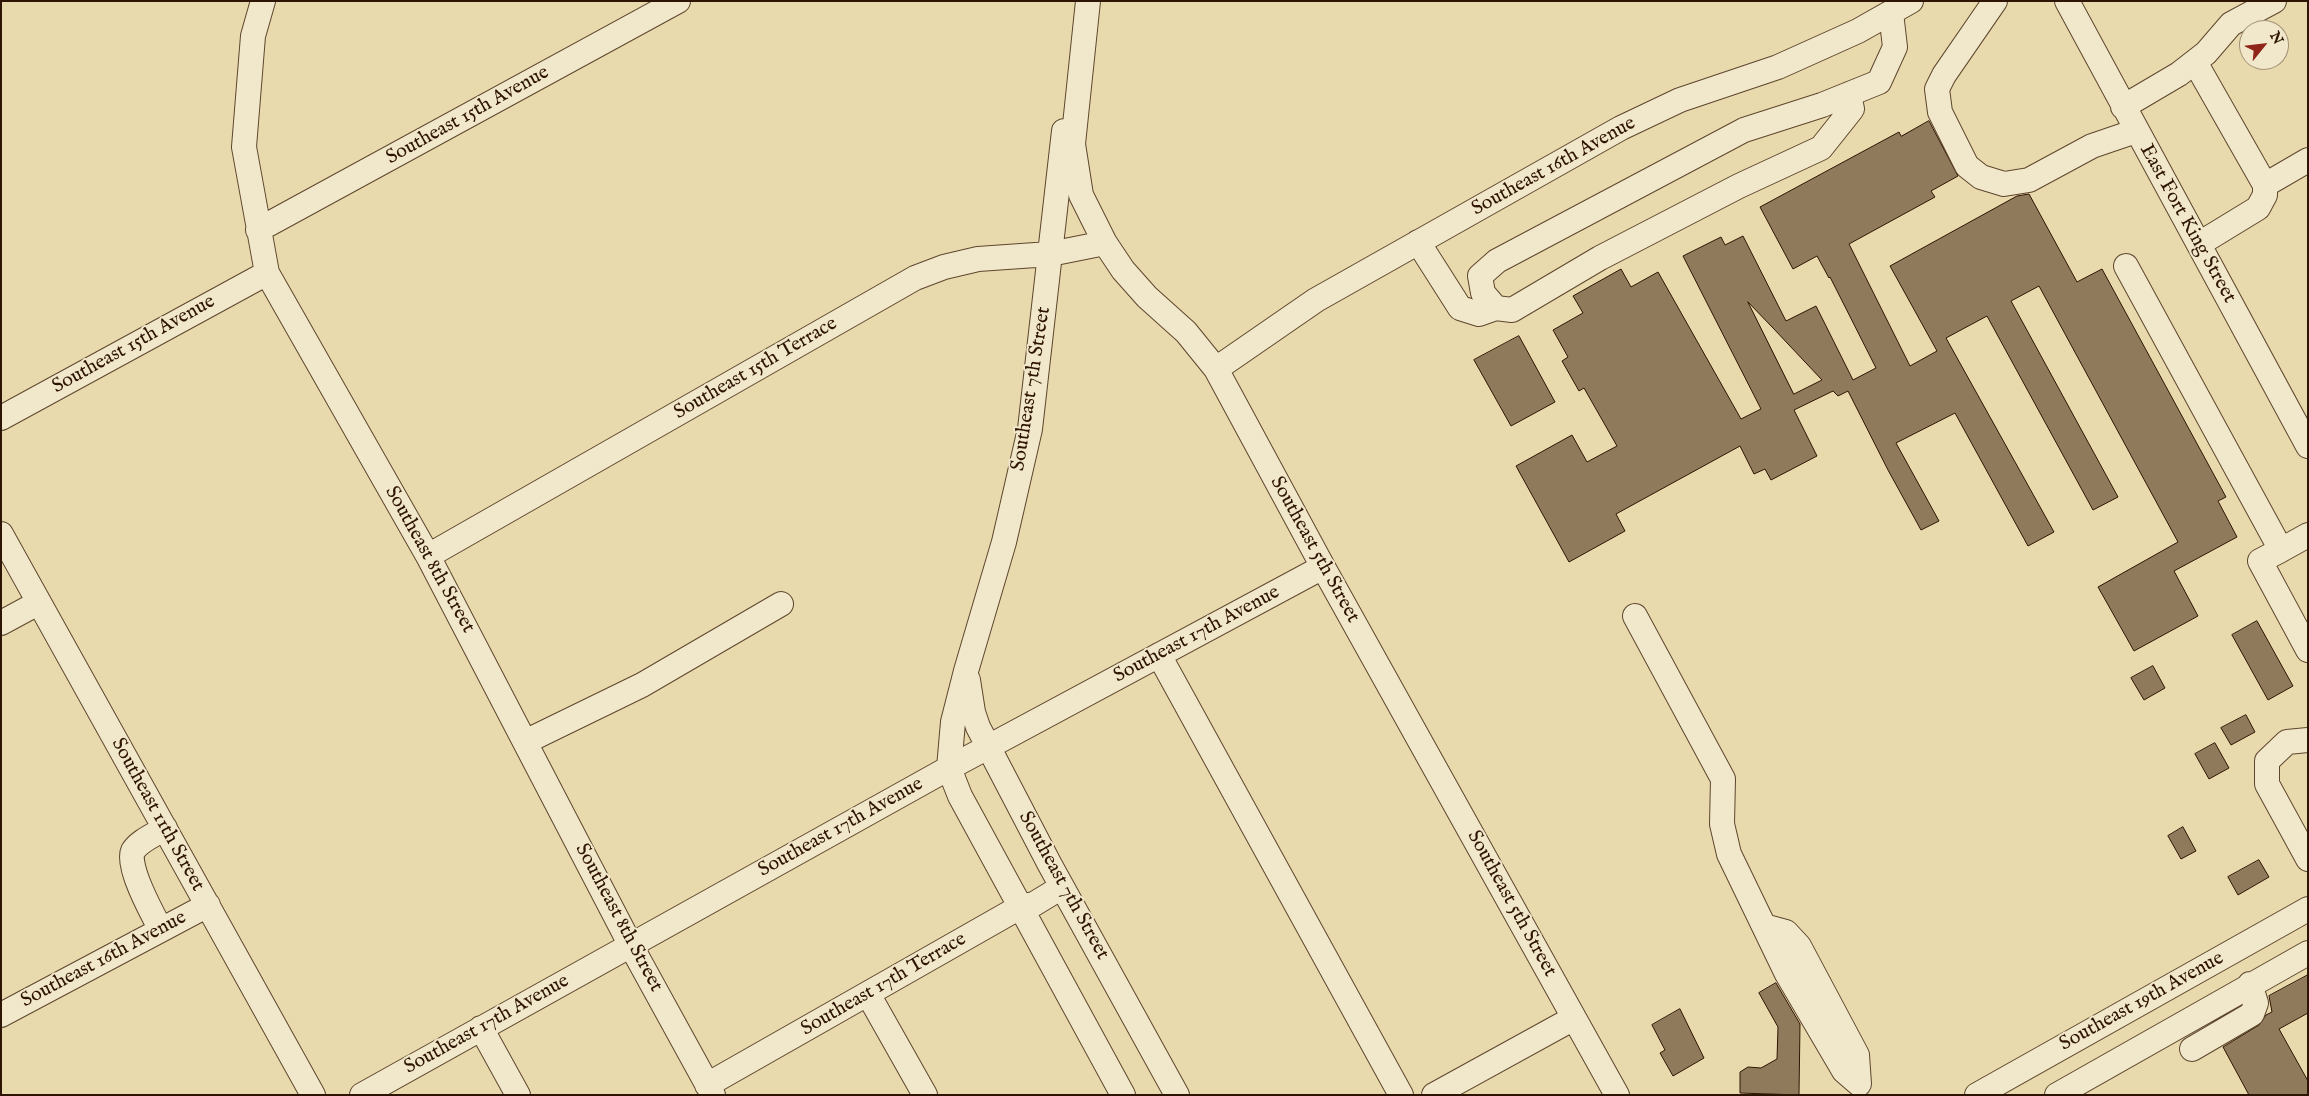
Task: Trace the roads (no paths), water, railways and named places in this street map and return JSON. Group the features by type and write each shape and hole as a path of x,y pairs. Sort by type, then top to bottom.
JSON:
{"street":[{"name":"Southeast 8th Street","path":"263,1 253,36 244,147 267,273 428,556 630,944 710,1090"},
{"name":"Southeast 15th Avenue","path":"258,230 678,1"},
{"name":"Southeast 5th Street","path":"1088,1 1073,144 1081,194 1105,243 1141,290 1186,332 1216,369 1323,567 1617,1095"},
{"name":"Southeast 16th Avenue","path":"1216,369 1316,300 1621,128 1680,100 1778,67 1858,31 1911,1"},
{"path":"1995,1 1944,75 1937,89 1940,112 1967,166 1981,177 2004,184 2028,180 2092,146 2136,131"},
{"name":"East Fort King Street","path":"2067,1 2136,131 2304,430"},
{"path":"2123,107 2179,74 2195,62 2206,53 2231,24 2274,1"},
{"path":"1496,308 1483,293 1480,276 1498,261 1744,130 1822,105 1879,82 1895,47 1891,13"},
{"path":"2195,62 2265,185 2265,195 2258,208 2199,244"},
{"path":"1418,242 1460,308 1479,314 1496,308 1512,310 1600,258 1739,186 1821,148 1852,108 1849,94"},
{"name":"Southeast 7th Street","path":"1077,105 1062,135 1030,429 1004,542 966,671 954,722 949,768 960,796 1124,1095"},
{"path":"2265,185 2308,160"},
{"name":"Southeast 15th Terrace","path":"428,556 915,278 944,267 978,259 1050,254 1105,243"},
{"path":"2126,266 2300,543 2260,562 2308,650"},
{"name":"Southeast 15th Avenue","path":"1,418 267,273"},
{"name":"Southeast 11th Street","path":"1,534 314,1095"},
{"name":"Southeast 17th Avenue","path":"362,1095 949,768 1323,567"},
{"path":"1,623 38,603"},
{"path":"525,742 642,685 781,604"},
{"path":"1635,616 1723,779 1722,824 1729,854 1787,974 1844,1071 1865,1089"},
{"path":"1159,655 1401,1095"},
{"name":"Southeast 7th Street","path":"966,671 973,712 988,747 1062,887 1177,1095"},
{"path":"2308,740 2287,742 2267,761 2267,784 2308,859"},
{"path":"161,930 145,898 132,861 134,850 142,842 165,828"},
{"name":"Southeast 17th Terrace","path":"710,1090 868,994 1020,907 1034,904 1062,887"},
{"name":"Southeast 16th Avenue","path":"1,1015 208,904"},
{"name":"Southeast 19th Avenue","path":"1977,1095 2308,910"},
{"path":"2057,1095 2168,1030 2308,953"},
{"path":"2192,1049 2252,1014 2256,1003 2250,984"},
{"path":"868,994 926,1095"},
{"path":"2149,998 2168,1030"},
{"path":"1445,1094 1574,1018"},
{"path":"481,1028 518,1095"}]}
